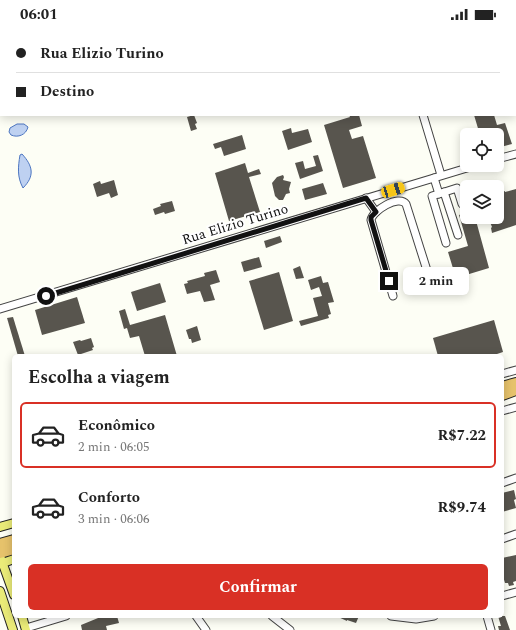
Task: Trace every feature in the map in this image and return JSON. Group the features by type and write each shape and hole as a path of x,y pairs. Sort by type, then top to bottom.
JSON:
{"highway":[{"path":"504,386 516,383"},
{"path":"504,394 516,390"},
{"path":"0,544 12,541"},
{"path":"1,559 12,551"}],"main road":[{"path":"0,527 12,524"},
{"path":"12,559 1,559 12,589"},
{"path":"0,591 2,605 13,630"},
{"path":"23,618 26,629"}],"street":[{"path":"423,116 441,175"},
{"path":"504,157 516,154"},
{"name":"Rua Elizio Turino","path":"0,309 460,170"},
{"path":"434,178 458,235"},
{"path":"446,243 432,196 457,188 460,198"},
{"path":"366,198 376,212"},
{"path":"393,296 371,217 388,204 400,199 404,201 431,283"},
{"path":"504,373 516,370"},
{"path":"504,410 516,407"},
{"path":"504,482 516,478"},
{"path":"504,537 516,534"},
{"path":"504,595 516,592"},
{"path":"26,629 60,618"},
{"path":"197,618 202,629"},
{"path":"275,618 290,630"},
{"path":"408,618 422,618"},
{"path":"488,618 491,630"}],"water":[{"path":"17,124 24,124 28,127 27,130 21,135 11,135 9,132 10,128"},
{"path":"22,154 26,158 31,171 27,184 23,188 18,172 20,155"}],"building":[{"path":"194,116 197,129 191,131 187,117"},
{"path":"359,116 362,126 349,130 352,139 363,136 376,178 343,188 324,125 350,117"},
{"path":"474,116 494,116 497,125 505,123 512,144 504,146 504,128 478,128"},
{"path":"291,128 292,133 308,129 312,142 288,150 282,131"},
{"path":"242,135 246,149 224,156 221,147 215,149 213,144"},
{"path":"318,155 323,171 300,179 295,163 303,161 305,169 316,166 313,156"},
{"path":"245,163 248,173 259,169 261,174 249,177 260,212 229,221 215,173"},
{"path":"283,175 283,180 291,182 289,189 290,193 286,194 283,200 279,200 275,196 272,183 277,177"},
{"path":"114,180 118,195 111,198 109,193 97,197 93,184 100,181 101,184"},
{"path":"323,183 327,194 305,200 302,189"},
{"path":"516,189 516,225 492,233 491,224 504,224 505,192"},
{"path":"172,201 175,211 155,215 153,209 161,206 160,204"},
{"path":"462,224 477,224 489,268 456,278 448,252 468,246"},
{"path":"280,236 282,242 266,248 264,241"},
{"path":"259,257 262,267 244,272 241,262"},
{"path":"300,266 304,278 296,279 293,269"},
{"path":"216,270 220,282 210,285 215,300 204,302 200,291 187,294 184,284 188,283 187,281 205,276 204,273"},
{"path":"279,272 293,321 264,330 249,281"},
{"path":"321,276 323,283 328,282 334,302 328,303 331,314 328,315 329,318 301,326 299,321 318,316 313,298 322,296 319,287 311,290 308,280"},
{"path":"160,283 166,302 137,311 131,292"},
{"path":"77,297 85,323 42,335 35,310"},
{"path":"125,309 130,325 165,315 176,354 144,354 139,336 130,338 127,328 124,329 119,311"},
{"path":"13,317 24,354 17,354 7,318"},
{"path":"494,320 503,352 497,354 437,354 433,338"},
{"path":"197,326 201,340 192,343 186,330"},
{"path":"91,338 94,347 92,348 93,350 78,354 73,342"},
{"path":"514,490 516,508 504,511 504,492"},
{"path":"516,555 516,581 513,582 514,585 509,586 508,583 505,583 504,558"},
{"path":"505,616 510,630 499,630 498,626 501,626 499,618 504,618"},
{"path":"98,618 118,618 119,623 106,626 107,630 82,630 81,625"},
{"path":"340,618 358,618 356,623"}],"route":[{"path":"46,296 366,198 376,212 371,217 371,220 389,281"}]}
